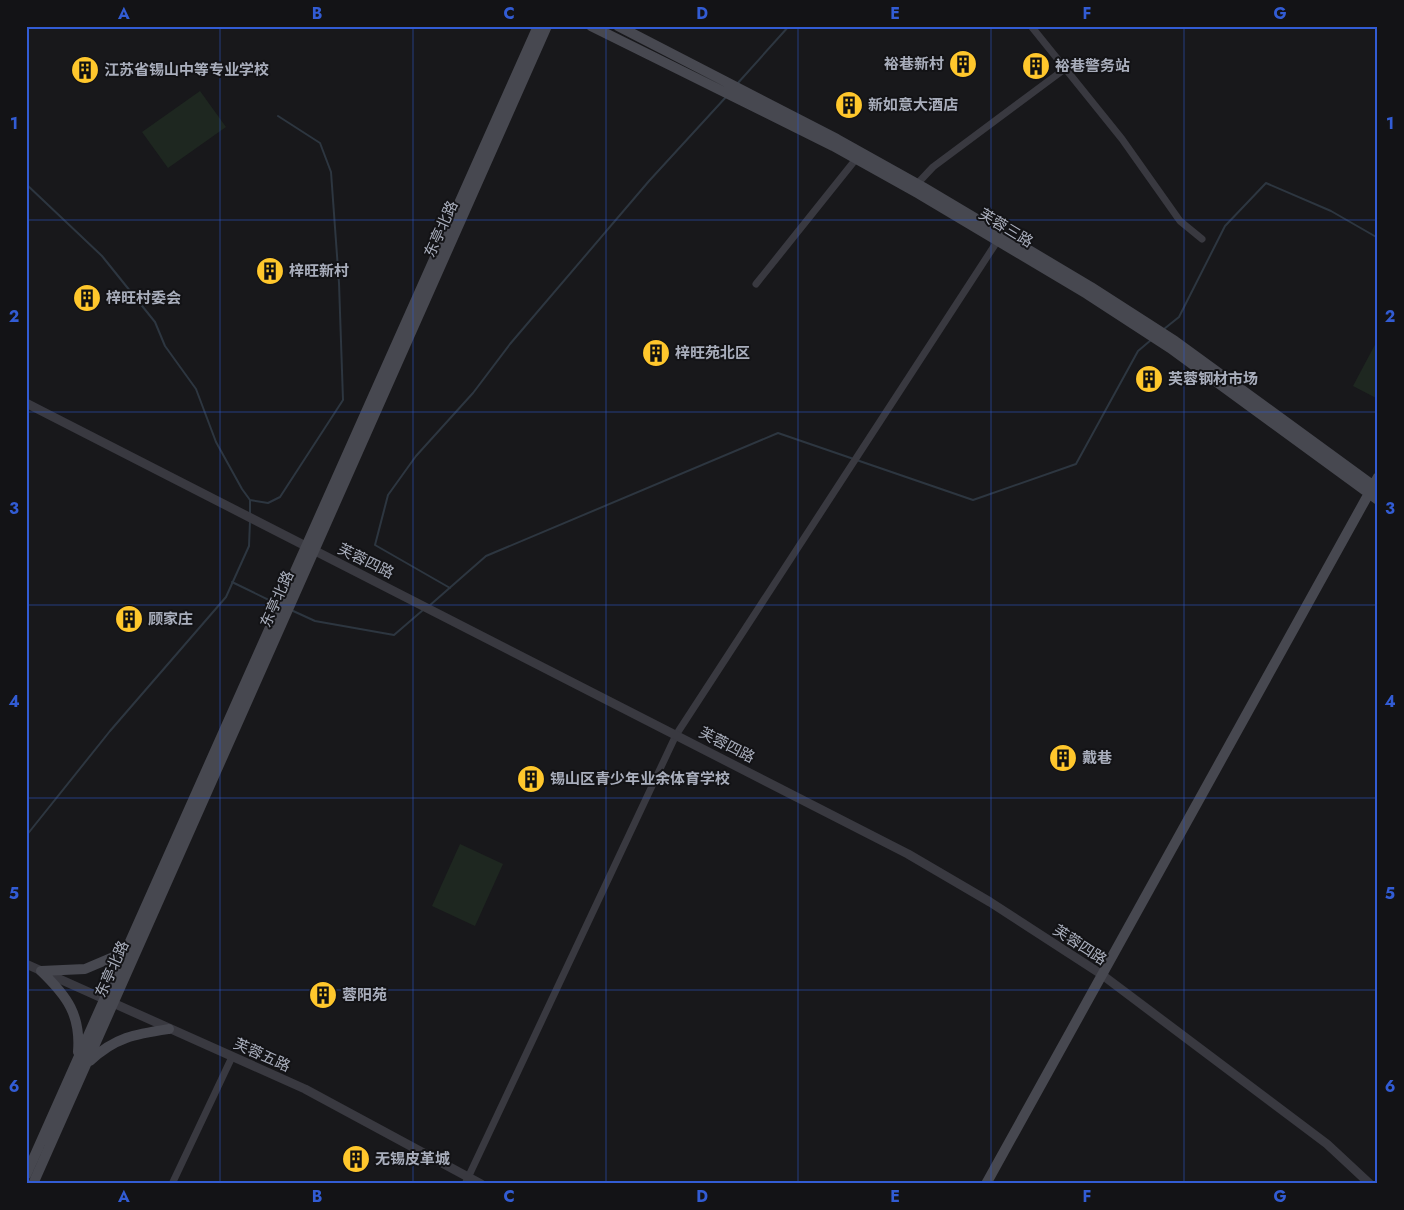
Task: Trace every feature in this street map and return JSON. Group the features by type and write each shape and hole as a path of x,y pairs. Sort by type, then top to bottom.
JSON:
{"main road":[{"name":"东亭北路","path":"311,549 538,26"},
{"name":"东亭北路","path":"33,1184 109,1002 289,597 547,26"},
{"name":"芙蓉三路","path":"591,26 713,81"},
{"name":"芙蓉三路","path":"618,26 713,81 1000,237"},
{"name":"芙蓉三路","path":"747,99 837,139 917,184 1143,326 1374,486 1378,500"},
{"path":"986,1184 1101,974 1374,486"},
{"name":"东亭北路","path":"109,1002 125,952 281,615"},
{"path":"41,971 85,969 125,952"},
{"path":"41,971 62,992 74,1013 82,1063 105,1047 130,1035 169,1029"},
{"name":"东亭北路","path":"26,1175 82,1063"}],"street":[{"path":"1031,26 1122,139 1180,221 1202,239"},
{"path":"917,184 933,166 1066,68"},
{"path":"756,284 856,159"},
{"path":"467,1180 676,735 1000,237"},
{"name":"芙蓉四路","path":"26,403 261,524 421,603 908,854 990,902 1101,974 1327,1144 1370,1184"},
{"name":"芙蓉五路","path":"26,964 305,1089 467,1180 482,1184"},
{"path":"172,1184 232,1056"}],"shaded area":[{"path":"200,91 226,127 168,168 142,132"},
{"path":"1378,339 1378,399 1353,386"},
{"path":"460,844 503,864 475,926 432,906"}],"waterway":[{"path":"737,84 789,26"},
{"path":"450,588 375,545 388,495 416,456 473,393 510,344 649,181 726,97"},
{"path":"250,514 250,500 268,503 280,497 343,400 339,283 331,172 320,143 278,116"},
{"path":"1164,329 1179,317 1225,226 1266,183 1331,211 1378,238"},
{"path":"26,184 102,256 155,322 165,346 196,389 216,442 250,500"},
{"path":"429,606 486,556 778,433 973,500 1076,464 1138,351 1151,340"},
{"path":"26,836 110,731 226,597 249,546 250,521"},
{"path":"232,582 277,604"},
{"path":"291,610 315,621 394,635 423,610"}],"place":[{"name":"裕巷新村","path":"963,64"},
{"name":"裕巷警务站","path":"1036,66"},
{"name":"江苏省锡山中等专业学校","path":"85,70"},
{"name":"新如意大酒店","path":"849,105"},
{"name":"梓旺新村","path":"270,271"},
{"name":"梓旺村委会","path":"87,298"},
{"name":"梓旺苑北区","path":"656,353"},
{"name":"芙蓉钢材市场","path":"1149,379"},
{"name":"顾家庄","path":"129,619"},
{"name":"戴巷","path":"1063,758"},
{"name":"锡山区青少年业余体育学校","path":"531,779"},
{"name":"蓉阳苑","path":"323,995"},
{"name":"无锡皮革城","path":"356,1159"}]}
